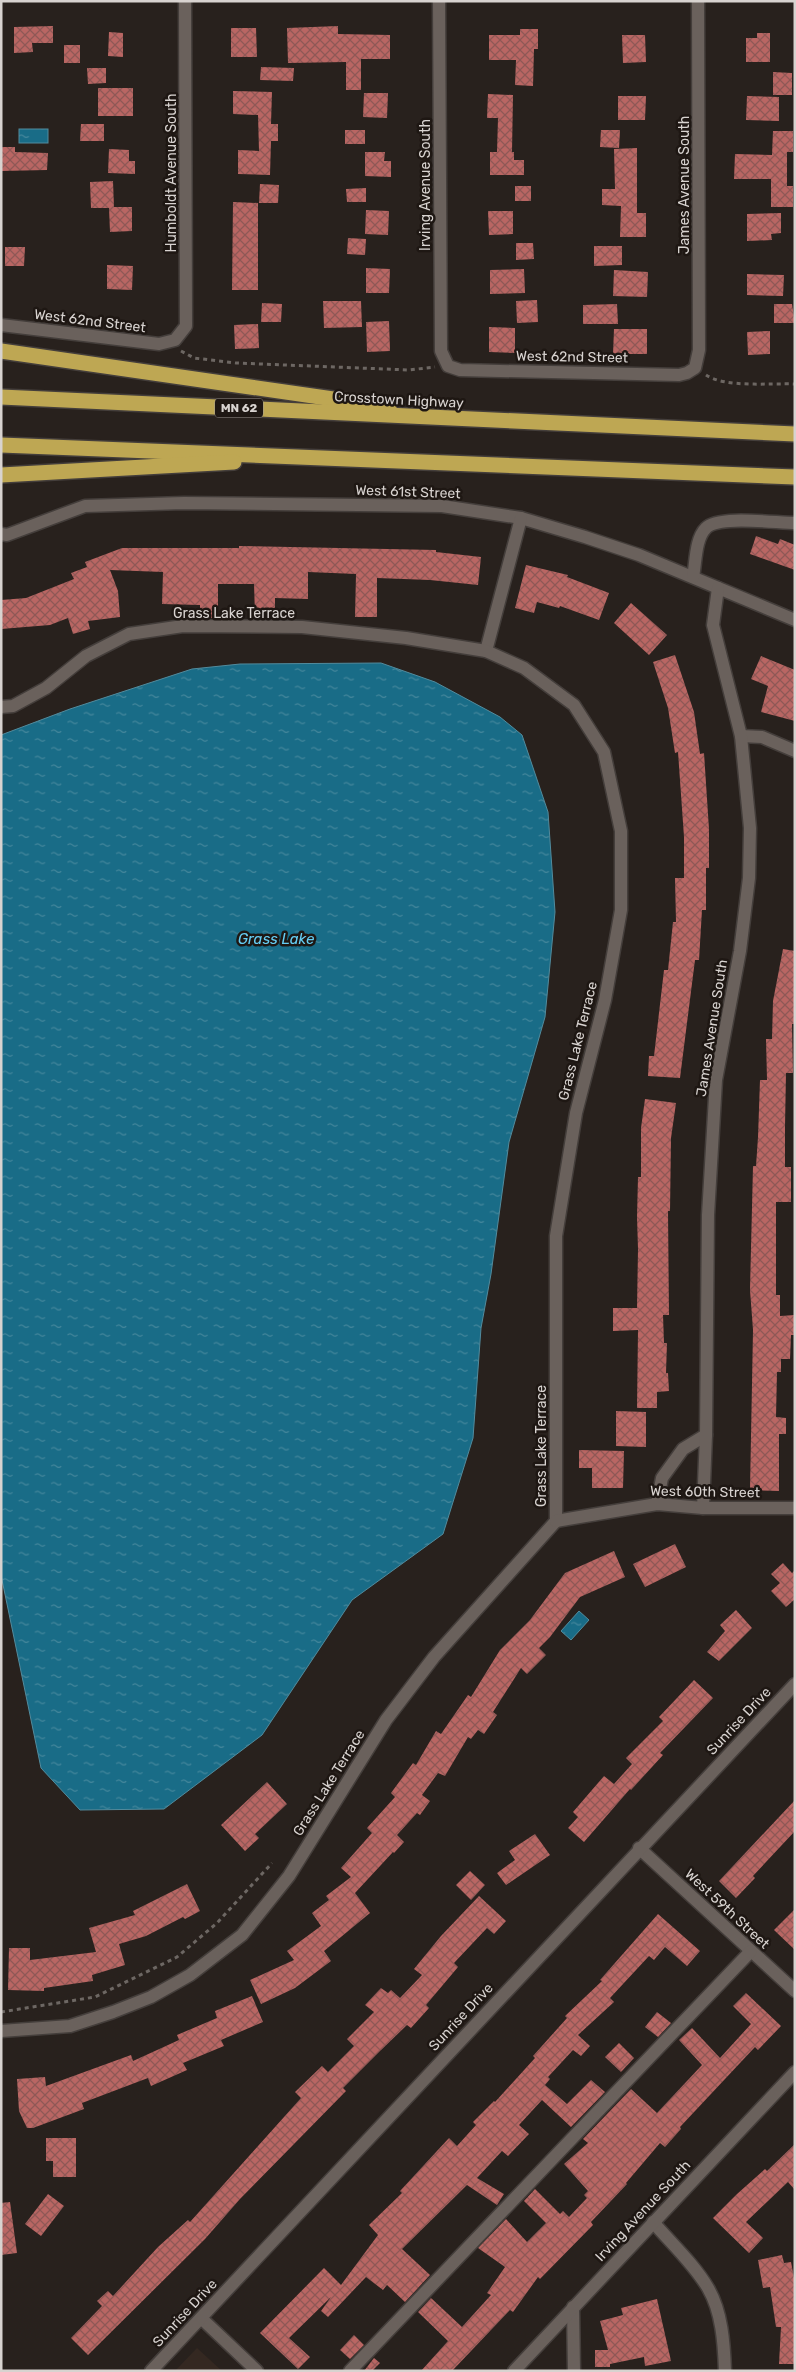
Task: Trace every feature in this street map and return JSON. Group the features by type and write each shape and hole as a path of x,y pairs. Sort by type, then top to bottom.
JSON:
{"highway":[{"path":"1,351 477,420"},
{"name":"Crosstown Highway","path":"1,397 795,434"},
{"path":"1,444 795,477"},
{"path":"1,476 323,456"}],"street":[{"name":"Humboldt Avenue South","path":"175,340 186,326 185,1"},
{"name":"Irving Avenue South","path":"439,1 441,351 448,366"},
{"name":"James Avenue South","path":"695,368 699,350 698,1"},
{"name":"West 62nd Street","path":"1,325 159,344 175,340"},
{"name":"West 62nd Street","path":"448,366 460,370 679,375 695,368"},
{"name":"West 61st Street","path":"4,535 85,506 184,503 442,506 521,518 594,540 693,577 795,620"},
{"path":"486,651 521,518"},
{"path":"693,577 700,537 707,526 724,520 795,523"},
{"name":"James Avenue South","path":"703,1508 706,1435 708,1215 716,1080 740,951 749,878 750,828 741,736 713,625 718,588"},
{"name":"Grass Lake Terrace","path":"1,708 13,706 46,688 86,656 130,634 183,626 302,627 406,638 486,651 524,668 574,704 604,752 621,831 621,910 605,1000 576,1113 556,1236 556,1521 434,1657 386,1720 289,1876 242,1935 190,1975 152,1997 70,2026 1,2031"},
{"path":"741,736 762,737 795,751"},
{"path":"657,1504 662,1478 683,1449 706,1435"},
{"name":"West 60th Street","path":"556,1521 657,1504 703,1508 795,1508"},
{"name":"Sunrise Drive","path":"151,2371 639,1848 795,1684"},
{"name":"West 59th Street","path":"639,1848 795,1992"},
{"path":"350,2371 751,1951"},
{"name":"Irving Avenue South","path":"514,2371 795,2072"},
{"path":"653,2222 693,2267 708,2289 724,2340 725,2371"},
{"path":"573,2307 574,2371"},
{"path":"201,2318 257,2371"}],"path":[{"path":"175,340 181,352 194,358 236,363 409,370 448,366"},
{"path":"695,368 712,379 725,382 795,384"},
{"path":"1,2012 95,1997 177,1957 217,1922 272,1863"}],"shaded area":[{"path":"197,2348 222,2371 175,2371"}],"water":[{"path":"19,129 48,129 48,143 19,143"},
{"name":"Grass Lake","path":"381,663 435,682 500,717 522,735 548,812 555,912 545,1017 509,1142 491,1274 481,1328 473,1438 443,1534 352,1600 262,1735 164,1809 80,1810 41,1768 1,1575 1,735 70,709 192,669 240,664"},
{"path":"579,1611 589,1620 571,1640 561,1631"}],"building":[{"path":"53,26 53,43 32,43 33,52 14,53 14,27"},
{"path":"338,26 338,34 390,35 390,59 361,59 361,90 346,90 346,62 288,63 287,28"},
{"path":"231,28 256,28 257,57 231,57"},
{"path":"520,29 538,29 538,49 534,49 533,86 515,85 516,60 489,60 489,35 520,35"},
{"path":"109,32 123,33 123,57 108,56"},
{"path":"757,33 770,33 770,62 746,62 746,38 757,38"},
{"path":"622,35 645,35 646,62 623,63"},
{"path":"64,45 80,45 80,63 64,63"},
{"path":"261,67 294,68 293,81 260,80"},
{"path":"87,68 106,68 106,83 88,84"},
{"path":"773,72 792,73 792,95 773,95"},
{"path":"98,88 133,88 133,116 98,116"},
{"path":"233,91 272,92 271,124 278,124 278,141 271,141 270,175 238,174 238,150 259,151 258,115 233,114"},
{"path":"364,93 388,93 387,118 363,117"},
{"path":"488,94 513,95 512,152 514,152 514,160 524,160 524,175 490,175 490,152 497,152 498,118 487,118"},
{"path":"618,96 646,96 645,120 618,120"},
{"path":"747,96 779,97 779,121 746,120"},
{"path":"81,124 104,124 104,141 80,141"},
{"path":"345,130 365,130 365,144 345,144"},
{"path":"601,130 620,130 619,148 600,147"},
{"path":"773,131 793,131 793,152 787,152 787,186 793,186 793,207 771,207 771,179 734,179 735,154 772,155"},
{"path":"1,147 15,147 15,152 48,153 47,170 1,171"},
{"path":"637,148 637,213 646,213 646,237 620,237 621,206 602,205 602,189 615,189 614,149"},
{"path":"109,149 129,150 129,161 135,161 135,174 108,173"},
{"path":"365,152 385,152 384,161 391,161 391,177 365,176"},
{"path":"113,181 114,207 132,207 132,231 110,232 109,208 91,208 90,182"},
{"path":"260,184 279,185 278,203 259,203"},
{"path":"515,186 531,186 531,201 515,201"},
{"path":"366,188 366,202 347,202 346,189"},
{"path":"233,202 258,203 258,290 232,290"},
{"path":"366,210 389,211 388,235 365,234"},
{"path":"488,211 513,211 513,234 489,235"},
{"path":"781,213 781,233 771,234 772,240 747,241 747,214"},
{"path":"348,238 366,239 365,255 347,254"},
{"path":"516,243 533,243 534,259 516,260"},
{"path":"594,246 622,246 622,265 594,266"},
{"path":"5,247 25,247 24,266 5,266"},
{"path":"107,265 133,266 132,290 107,289"},
{"path":"366,268 390,269 389,293 366,293"},
{"path":"524,269 525,293 490,294 490,270"},
{"path":"614,270 648,272 647,297 613,296"},
{"path":"747,274 784,275 783,296 747,295"},
{"path":"537,300 538,322 517,323 516,301"},
{"path":"323,301 361,301 362,327 324,328"},
{"path":"262,303 282,304 281,322 261,322"},
{"path":"617,304 618,324 583,324 583,305"},
{"path":"774,304 792,304 795,323 774,323"},
{"path":"389,321 390,351 367,352 366,322"},
{"path":"258,324 259,348 235,349 234,325"},
{"path":"489,327 515,328 515,353 489,352"},
{"path":"614,329 647,329 647,354 613,354"},
{"path":"770,331 770,354 748,355 747,332"},
{"path":"756,536 778,544 780,539 795,545 795,570 750,554"},
{"path":"239,546 436,550 436,552 481,557 478,585 430,580 377,578 377,617 355,617 356,574 308,572 308,599 275,598 275,615 255,615 254,584 218,584 218,618 200,618 200,605 162,604 163,572 110,570 118,591 120,617 88,621 90,629 73,634 68,618 50,625 1,629 1,600 26,598 74,579 71,573 87,567 85,562 122,548 239,548"},
{"path":"526,565 568,575 567,577 609,593 599,620 560,606 559,608 537,602 534,613 515,608"},
{"path":"631,603 667,635 649,655 614,623"},
{"path":"675,655 694,712 700,754 704,753 709,829 709,868 706,868 706,910 702,910 699,960 695,960 680,1078 648,1076 649,1056 654,1056 664,970 668,970 673,922 676,922 675,878 684,878 684,837 678,752 675,753 668,708 653,662"},
{"path":"761,656 795,670 795,721 761,712 768,686 751,679"},
{"path":"783,949 795,951 795,1024 792,1024 793,1073 786,1073 785,1167 791,1167 791,1202 776,1202 776,1295 780,1295 780,1316 795,1315 795,1335 791,1335 790,1359 781,1359 781,1372 777,1372 776,1417 786,1418 786,1434 779,1434 779,1491 750,1490 753,1330 750,1290 753,1166 756,1166 760,1080 767,1080 766,1039 772,1039 773,1001"},
{"path":"645,1099 676,1103 671,1138 670,1211 668,1211 669,1315 663,1315 664,1343 667,1343 666,1373 668,1373 669,1391 657,1392 657,1408 637,1408 638,1330 613,1331 613,1308 637,1308 638,1177 641,1177 641,1128"},
{"path":"616,1411 646,1412 646,1447 616,1446"},
{"path":"579,1450 624,1451 623,1488 592,1488 592,1468 579,1468"},
{"path":"675,1544 686,1567 645,1587 633,1564"},
{"path":"614,1551 625,1577 580,1597 550,1637 539,1648 546,1655 527,1674 521,1668 493,1712 497,1715 484,1734 478,1730 471,1739 468,1737 445,1776 438,1773 422,1795 430,1801 420,1815 417,1813 397,1835 404,1842 355,1893 370,1913 324,1951 331,1961 295,1988 261,2004 250,1980 294,1960 287,1951 321,1926 312,1913 329,1900 326,1896 351,1877 341,1868 372,1833 367,1828 395,1797 391,1793 413,1763 416,1765 436,1731 441,1734 468,1695 471,1697 500,1650 530,1620 565,1573"},
{"path":"783,1563 792,1573 795,1570 795,1599 786,1607 771,1591 780,1583 771,1574"},
{"path":"736,1610 752,1628 719,1661 707,1652 725,1631 720,1625"},
{"path":"694,1680 713,1698 660,1753 663,1755 630,1789 584,1842 568,1828 578,1817 573,1812 604,1776 614,1784 632,1764 626,1758 663,1721 659,1717"},
{"path":"267,1782 287,1804 255,1834 259,1838 245,1851 221,1825"},
{"path":"795,1800 795,1831 753,1876 755,1878 736,1898 719,1881"},
{"path":"535,1834 550,1855 506,1885 497,1873 515,1860 509,1851"},
{"path":"470,1871 485,1885 471,1900 456,1885"},
{"path":"187,1884 200,1911 185,1919 183,1917 146,1936 119,1944 125,1965 92,1975 93,1981 44,1988 44,1991 8,1990 9,1948 30,1948 30,1960 96,1952 89,1928 135,1915 133,1911"},
{"path":"479,1896 506,1921 494,1934 487,1928 454,1963 458,1967 426,2005 429,2008 411,2028 407,2025 343,2088 346,2091 240,2199 205,2239 88,2355 71,2338 102,2306 97,2301 108,2291 113,2296 158,2247 188,2220 190,2222 301,2098 295,2092 322,2066 328,2072 354,2046 347,2039 374,2012 365,2005 381,1988 388,1993 391,1990 400,1998 422,1975 414,1969 441,1936"},
{"path":"795,1909 795,1950 774,1930"},
{"path":"658,1914 700,1951 687,1966 665,1947 654,1960 649,1956 610,1998 614,2002 578,2035 590,2046 581,2056 573,2050 548,2077 550,2079 545,2085 567,2104 591,2080 605,2092 571,2127 542,2100 519,2125 529,2134 508,2156 502,2151 477,2178 504,2194 497,2205 467,2185 402,2249 430,2275 405,2302 387,2285 383,2290 366,2277 328,2317 321,2311 331,2297 289,2338 310,2357 298,2369 260,2333 324,2268 341,2285 378,2235 369,2225 402,2193 400,2191 449,2138 457,2146 476,2125 473,2122 495,2102 535,2058 533,2056 567,2018 565,2016 602,1981 600,1980"},
{"path":"746,1993 781,2026 758,2050 755,2047 680,2127 681,2129 665,2147 660,2143 627,2184 591,2222 593,2225 540,2279 538,2277 513,2312 510,2310 452,2371 421,2371 448,2341 418,2312 431,2298 462,2327 491,2295 487,2293 505,2267 478,2248 506,2219 527,2242 546,2223 524,2201 535,2189 560,2214 563,2211 569,2217 587,2198 584,2195 588,2191 564,2164 588,2143 583,2139 631,2089 657,2113 702,2065 679,2040 692,2028 720,2058 751,2024 733,2006"},
{"path":"252,1996 263,2022 221,2040 224,2046 183,2063 187,2070 151,2086 148,2078 82,2103 84,2109 33,2128 27,2128 19,2111 17,2079 45,2077 46,2086 131,2055 133,2061 179,2040 177,2035 217,2018 215,2011"},
{"path":"657,2012 671,2023 658,2037 645,2027"},
{"path":"619,2043 634,2058 621,2072 605,2057"},
{"path":"46,2138 76,2138 76,2177 53,2177 53,2161 46,2161"},
{"path":"795,2144 795,2190 788,2182 746,2222 763,2238 749,2253 713,2218 737,2194 765,2169 767,2171"},
{"path":"48,2194 64,2206 41,2236 25,2224"},
{"path":"10,2202 17,2253 1,2255 1,2203"},
{"path":"782,2255 784,2263 791,2262 795,2283 795,2364 779,2364 781,2327 776,2327 770,2287 763,2288 758,2260"},
{"path":"657,2299 671,2361 645,2366 644,2357 610,2364 610,2367 595,2367 595,2350 608,2350 600,2321 623,2315 621,2308"},
{"path":"354,2335 364,2345 350,2359 340,2350"},
{"path":"374,2358 380,2363 372,2371 364,2371"}]}
